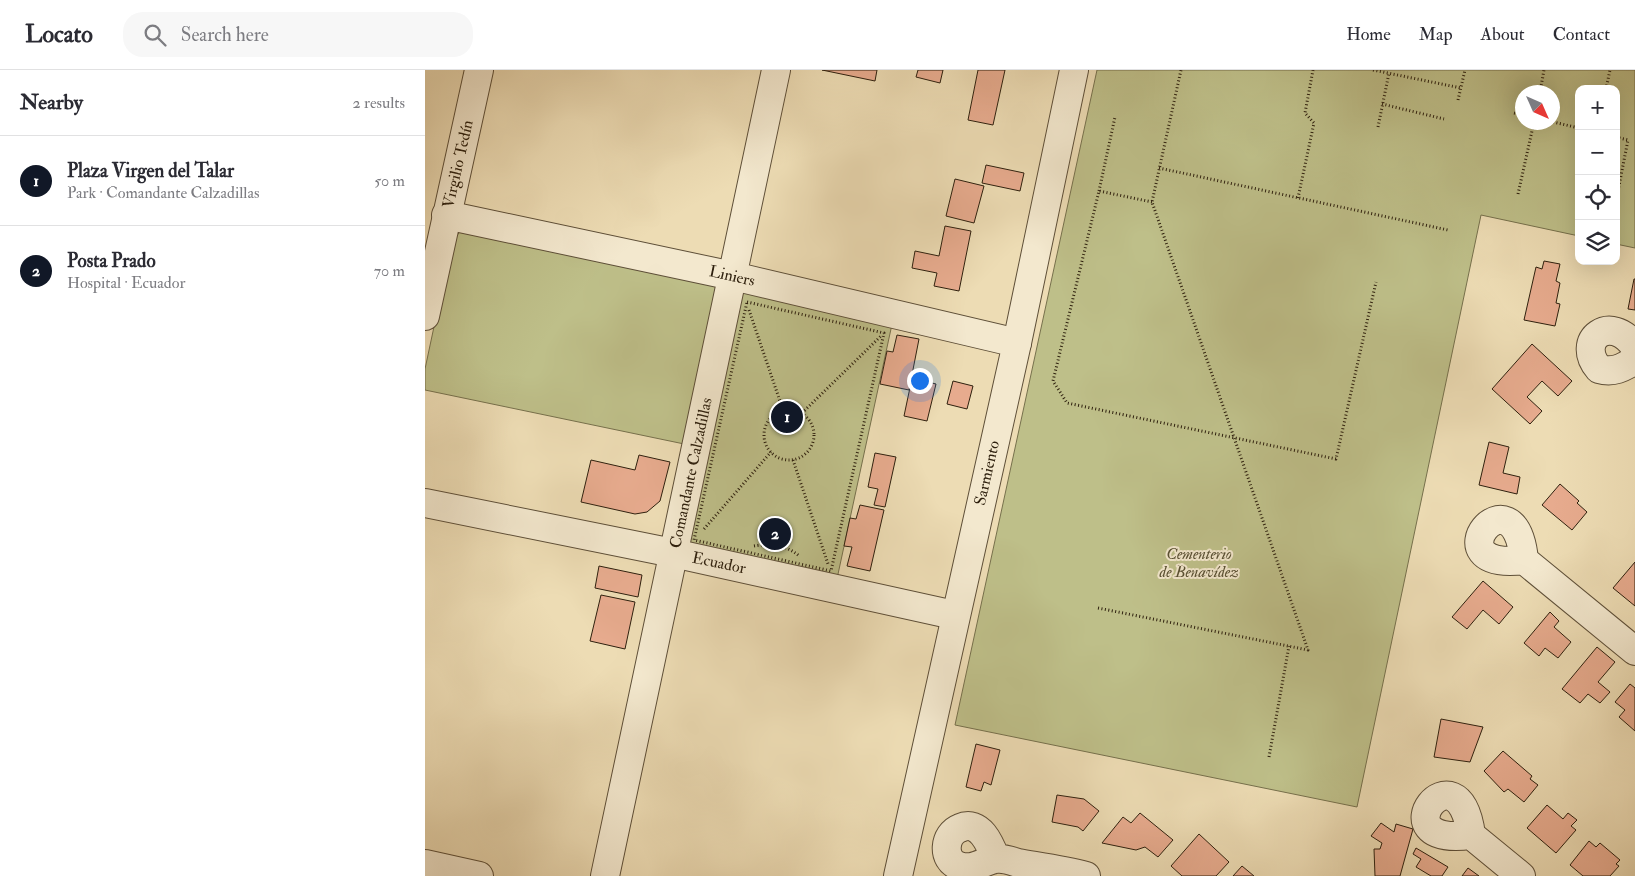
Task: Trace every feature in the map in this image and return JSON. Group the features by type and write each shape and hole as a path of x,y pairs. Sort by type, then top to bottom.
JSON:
{"street":[{"name":"Virgilio Tedín","path":"425,316 479,70"},
{"name":"Comandante Calzadillas","path":"605,876 683,547 733,276 776,70"},
{"name":"Sarmiento","path":"897,876 954,615 1017,343 1074,70"},
{"name":"Liniers","path":"446,216 733,276 1017,343"},
{"path":"1635,347 1625,335 1616,330 1608,329 1594,338 1591,346 1591,356 1599,369 1608,371 1618,370 1635,360"},
{"name":"Ecuador","path":"425,503 683,547 954,615"},
{"path":"1525,560 1635,651"},
{"path":"1471,836 1521,876"},
{"path":"996,859 1086,876"},
{"path":"425,864 479,876"}],"path":[{"path":"1098,608 1308,650 1152,202 1181,70"},
{"path":"1298,198 1313,123 1305,113 1313,70"},
{"path":"1373,70 1461,88"},
{"path":"1458,100 1465,70"},
{"path":"1541,85 1544,70"},
{"path":"1607,85 1610,70"},
{"path":"1378,127 1389,73"},
{"path":"1382,104 1445,118"},
{"path":"1115,117 1053,381 1067,403 1336,459 1376,282"},
{"path":"1560,124 1575,127"},
{"path":"1518,194 1532,130"},
{"path":"1620,138 1628,140 1620,181"},
{"path":"1159,168 1448,230"},
{"path":"1099,191 1152,202"},
{"path":"683,547 747,302"},
{"path":"747,302 884,333"},
{"path":"747,302 783,410"},
{"path":"831,572 884,333"},
{"path":"802,413 884,333"},
{"path":"783,410 796,410 802,413 813,427 813,444 808,451 793,460 785,460 771,452 763,436 764,428 768,420 783,410"},
{"path":"683,547 771,452"},
{"path":"793,460 831,572"},
{"path":"683,547 831,572"},
{"path":"1269,758 1289,646"}],"green space":[{"name":"Cementerio de Benavídez","path":"1097,70 1635,70 1635,248 1620,245 1620,85 1575,85 1575,235 1481,215 1357,807 955,725"},
{"path":"462,229 707,277 722,292 689,445 425,390 425,369 452,242"},
{"path":"733,276 894,315 835,588 673,553"}],"building":[{"path":"822,70 877,70 875,81"},
{"path":"918,70 943,70 940,83 916,77"},
{"path":"978,70 1005,70 993,125 968,120"},
{"path":"986,165 1024,173 1020,191 982,183"},
{"path":"955,179 984,186 974,223 946,216"},
{"path":"945,226 971,231 959,291 934,286 937,273 912,268 915,251 939,256"},
{"path":"1544,261 1560,264 1556,281 1560,283 1556,303 1560,304 1555,326 1524,320 1536,267 1542,269"},
{"path":"1635,279 1635,310 1628,309"},
{"path":"897,335 919,339 909,390 880,384 887,351 893,352"},
{"path":"1532,344 1572,381 1558,396 1542,381 1527,397 1542,411 1530,424 1492,389"},
{"path":"912,378 936,384 927,421 904,416"},
{"path":"953,381 973,386 967,409 947,404"},
{"path":"1489,442 1509,447 1503,473 1520,477 1517,494 1479,485"},
{"path":"875,453 896,457 885,507 874,505 878,489 868,487"},
{"path":"639,455 670,462 660,501 647,512 635,514 581,502 591,460 635,470"},
{"path":"1560,484 1579,501 1577,503 1587,512 1572,530 1542,505"},
{"path":"860,505 884,510 870,571 847,566 852,547 844,546 850,518 856,519"},
{"path":"1635,562 1635,606 1613,588"},
{"path":"599,566 642,575 638,597 595,588"},
{"path":"1483,581 1513,607 1499,624 1483,610 1467,629 1452,617"},
{"path":"601,595 635,602 625,649 590,641"},
{"path":"1550,612 1559,621 1554,627 1571,642 1558,658 1545,648 1539,656 1524,643"},
{"path":"1597,647 1615,662 1598,682 1610,692 1600,703 1588,694 1580,703 1562,689"},
{"path":"1630,684 1635,688 1635,731 1619,717 1625,710 1615,702"},
{"path":"1441,719 1483,727 1470,762 1434,757"},
{"path":"976,744 1000,750 991,785 984,782 981,791 966,787"},
{"path":"1503,751 1532,776 1530,779 1538,785 1524,802 1508,789 1504,792 1484,771"},
{"path":"1057,795 1084,799 1099,811 1083,831 1078,827 1052,822"},
{"path":"1547,805 1563,819 1568,813 1577,820 1571,826 1576,830 1556,853 1527,828"},
{"path":"1140,813 1173,840 1158,857 1145,847 1136,850 1102,843 1123,817 1131,823"},
{"path":"1381,823 1394,832 1396,824 1413,829 1400,876 1375,876 1374,849 1380,849 1382,843 1371,836"},
{"path":"1199,834 1229,862 1216,876 1182,876 1171,866"},
{"path":"1589,841 1596,847 1600,843 1620,860 1616,864 1619,866 1610,876 1583,876 1570,865"},
{"path":"1416,848 1448,867 1442,876 1431,876 1416,867 1421,859 1413,854"},
{"path":"1242,866 1254,876 1233,876"},
{"path":"1468,868 1479,876 1462,876"}],"place":[{"name":"Plaza Virgen del Talar","path":"787,417"},
{"name":"Posta Prado","path":"775,534"}]}
